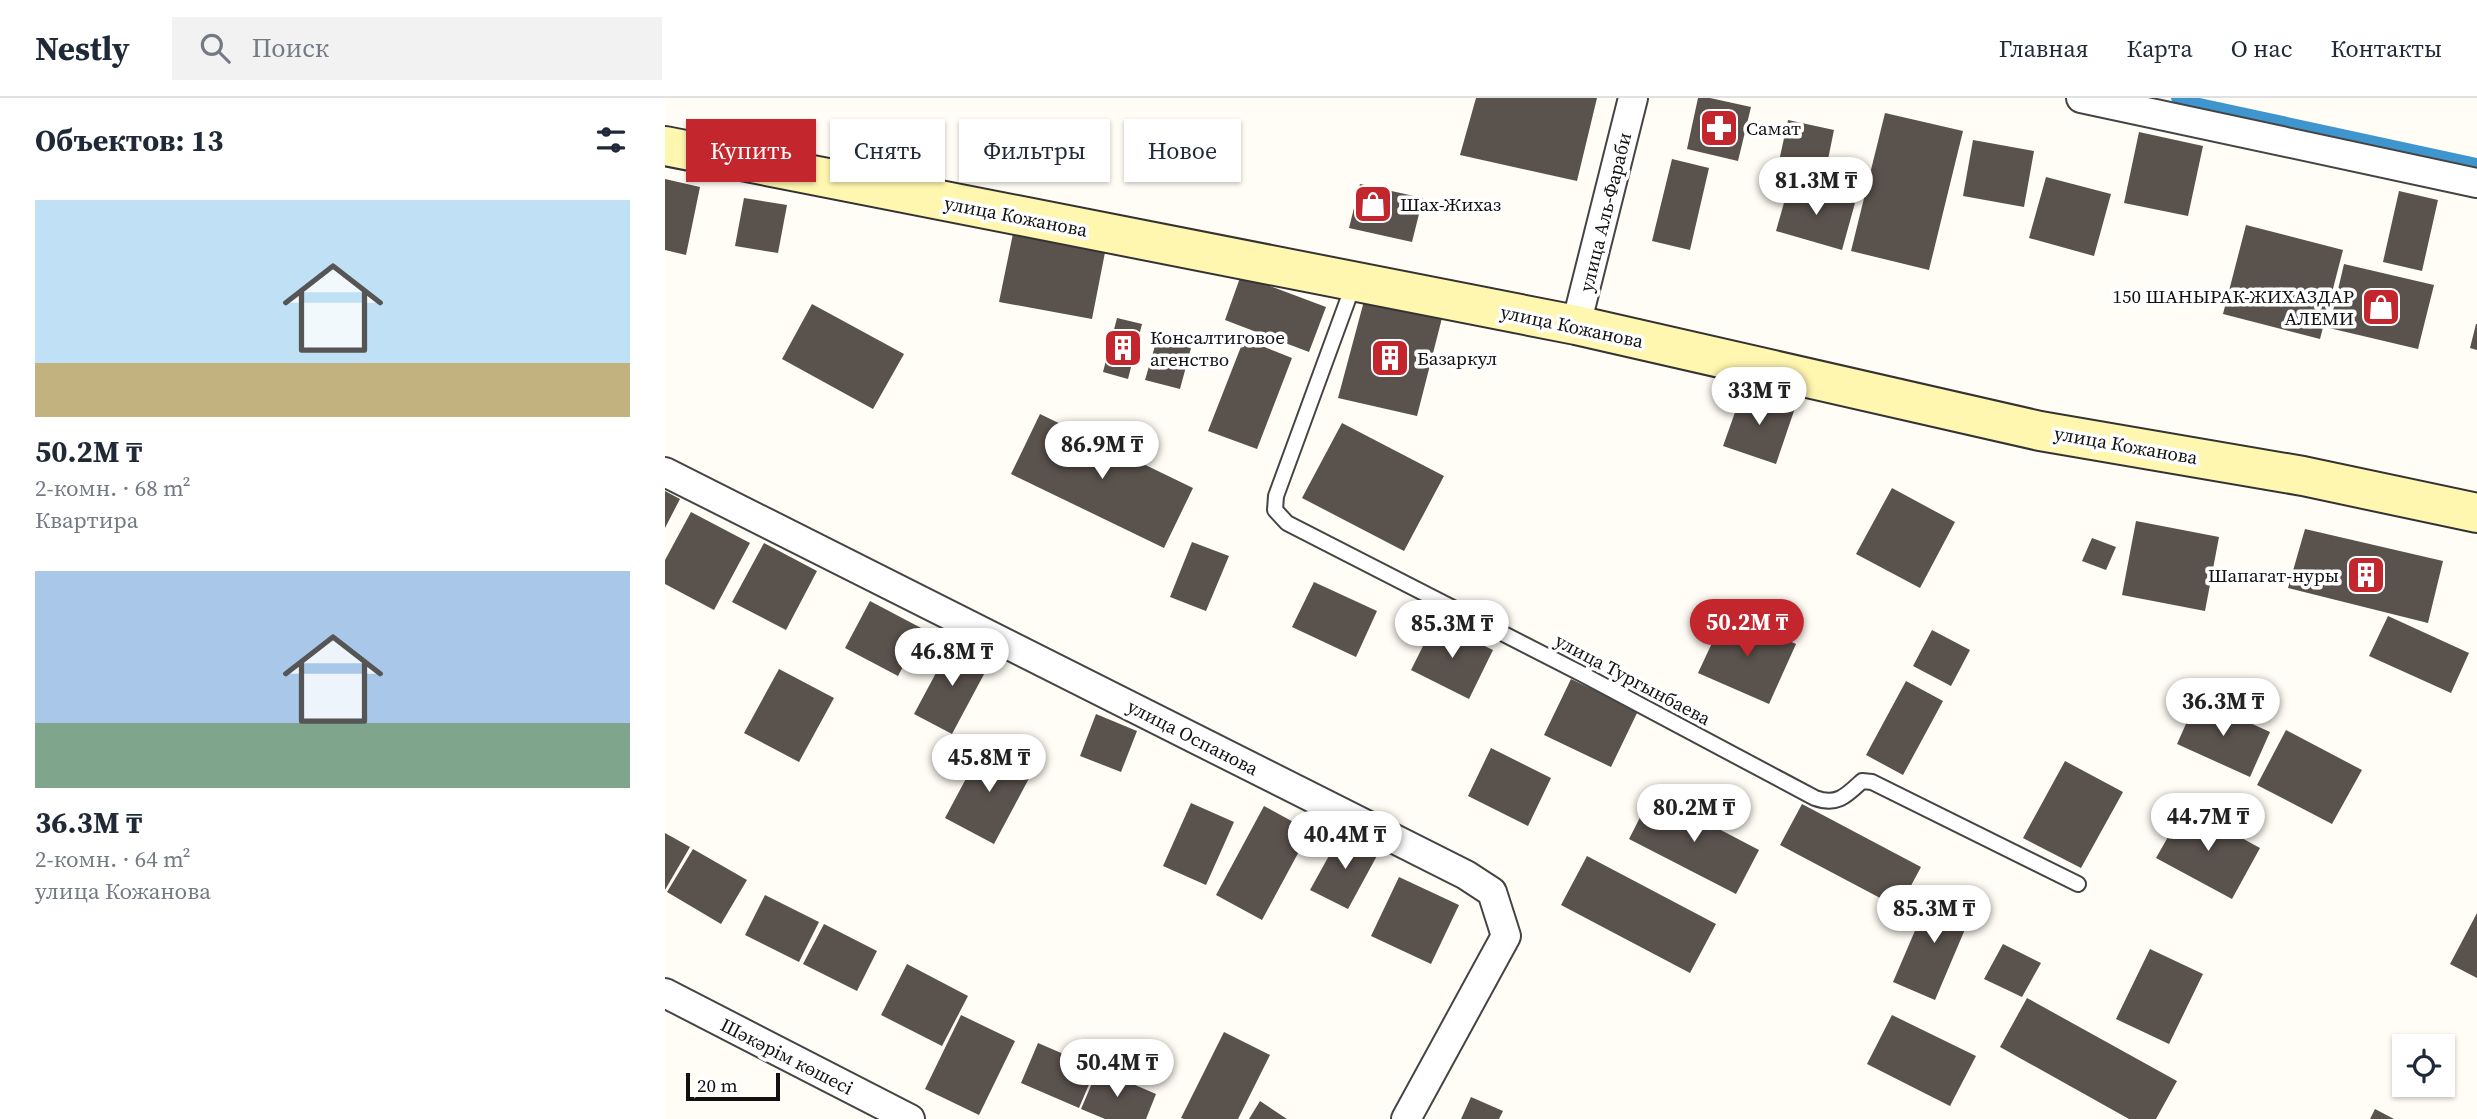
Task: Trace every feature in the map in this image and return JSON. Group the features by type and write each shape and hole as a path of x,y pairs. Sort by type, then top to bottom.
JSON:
{"main road":[{"name":"улица Кожанова","path":"665,146 1576,325 2040,430 2303,476 2477,513"}],"street":[{"name":"улица Аль-Фараби","path":"1576,325 1633,98"},
{"path":"2081,98 2477,183"},
{"name":"улица Оспанова","path":"665,472 1466,875 1492,892 1506,936 1406,1119"},
{"name":"Шәкәрім көшесі","path":"665,993 910,1119"}],"lane":[{"name":"улица Тургынбаева","path":"1353,283 1276,496 1275,510 1287,523 1582,674 1815,798 1828,803 1840,799 1862,781 1872,782 2078,884"}],"building":[{"path":"1476,98 1597,98 1577,181 1460,155"},
{"name":"Самат","path":"1698,98 1751,107 1738,161 1687,149"},
{"path":"1885,113 1963,131 1929,270 1851,251"},
{"path":"1788,120 1834,130 1823,184 1776,175"},
{"path":"2139,132 2203,146 2188,216 2124,203"},
{"path":"1973,140 2034,151 2024,207 1963,196"},
{"path":"1672,159 1709,168 1690,250 1652,241"},
{"path":"2046,177 2111,194 2094,256 2029,238"},
{"path":"665,179 700,187 686,255 665,250"},
{"path":"1360,184 1423,198 1412,242 1349,228"},
{"path":"1789,185 1855,203 1842,250 1776,231"},
{"path":"2399,191 2438,200 2422,271 2383,262"},
{"path":"744,198 787,205 778,253 735,246"},
{"path":"1016,219 1108,237 1092,319 999,302"},
{"path":"2246,225 2343,250 2320,339 2223,314"},
{"name":"150 ШАНЫРАК-ЖИХАЗДАР АЛЕМИ","path":"2344,264 2434,285 2418,349 2329,328"},
{"path":"1241,275 1326,307 1309,352 1225,320"},
{"name":"Базаркул","path":"1364,301 1442,318 1417,416 1338,398"},
{"path":"812,304 904,354 873,409 782,359"},
{"name":"Консалтиговое агенство","path":"1117,318 1142,324 1128,379 1103,372"},
{"path":"2477,324 2477,350 2470,348"},
{"path":"1157,339 1191,348 1180,389 1145,380"},
{"path":"1244,339 1292,358 1257,449 1208,431"},
{"path":"1743,390 1795,408 1776,464 1723,446"},
{"path":"1040,414 1193,488 1164,548 1011,474"},
{"path":"1342,423 1444,476 1404,551 1302,498"},
{"path":"1892,488 1955,522 1920,588 1856,554"},
{"path":"665,491 680,499 665,528"},
{"path":"691,512 750,543 714,610 665,584 665,560"},
{"path":"2136,521 2219,537 2205,611 2122,595"},
{"name":"Шапагат-нуры","path":"2305,529 2443,561 2428,623 2288,588"},
{"path":"2092,538 2116,547 2106,570 2082,561"},
{"path":"1192,542 1229,556 1206,611 1170,597"},
{"path":"764,543 817,571 786,630 732,602"},
{"path":"1314,582 1377,611 1356,657 1292,627"},
{"path":"870,601 923,629 898,676 845,648"},
{"path":"1726,613 1796,644 1769,704 1698,673"},
{"path":"2388,616 2469,653 2451,693 2369,656"},
{"path":"1435,622 1493,650 1469,699 1411,670"},
{"path":"1932,630 1970,650 1951,686 1913,666"},
{"path":"952,643 990,663 952,734 914,714"},
{"path":"779,669 834,698 799,762 744,733"},
{"path":"1571,679 1638,711 1611,767 1544,735"},
{"path":"1906,681 1943,701 1903,775 1866,755"},
{"path":"2197,699 2270,732 2250,777 2177,744"},
{"path":"1096,714 1137,731 1121,772 1080,756"},
{"path":"2286,730 2362,770 2332,824 2257,785"},
{"path":"985,743 1034,769 994,844 945,818"},
{"path":"1491,748 1551,778 1528,826 1468,796"},
{"path":"2065,761 2123,792 2081,868 2023,838"},
{"path":"1652,794 1759,850 1736,894 1629,839"},
{"path":"1191,803 1234,822 1206,885 1163,866"},
{"path":"1802,804 1921,867 1899,908 1780,845"},
{"path":"1264,806 1310,831 1262,920 1216,895"},
{"path":"2185,807 2260,848 2232,899 2156,858"},
{"path":"665,833 690,847 665,890"},
{"path":"1341,834 1379,852 1348,909 1310,890"},
{"path":"693,849 747,880 721,924 667,892"},
{"path":"1587,856 1716,924 1690,973 1561,905"},
{"path":"1399,877 1459,905 1431,964 1371,936"},
{"path":"1932,891 1974,908 1935,1000 1893,982"},
{"path":"765,895 819,922 799,962 745,935"},
{"path":"2477,913 2477,978 2450,964"},
{"path":"824,924 877,951 857,991 803,964"},
{"path":"2003,944 2041,963 2022,997 1984,979"},
{"path":"2150,949 2203,974 2169,1044 2116,1019"},
{"path":"907,964 968,996 942,1046 881,1015"},
{"path":"2027,998 2177,1081 2156,1119 2129,1119 2000,1047"},
{"path":"961,1015 1015,1041 979,1115 925,1089"},
{"path":"1892,1015 1976,1056 1950,1106 1867,1064"},
{"path":"1224,1032 1270,1055 1238,1119 1181,1118"},
{"path":"1038,1043 1096,1068 1079,1108 1021,1083"},
{"path":"1098,1069 1156,1094 1146,1119 1105,1119 1081,1109"},
{"path":"1471,1097 1503,1111 1499,1119 1461,1119"},
{"path":"1260,1101 1287,1119 1249,1119"},
{"path":"2375,1109 2394,1119 2370,1119"}],"waterway":[{"path":"2176,98 2477,163"}],"place":[{"name":"Самат","path":"1719,128"},
{"name":"Шах-Жихаз","path":"1373,204"},
{"name":"150 ШАНЫРАК-ЖИХАЗДАР АЛЕМИ","path":"2381,307"},
{"name":"Консалтиговое агенство","path":"1123,348"},
{"name":"Базаркул","path":"1390,358"},
{"name":"Шапагат-нуры","path":"2366,575"}]}
